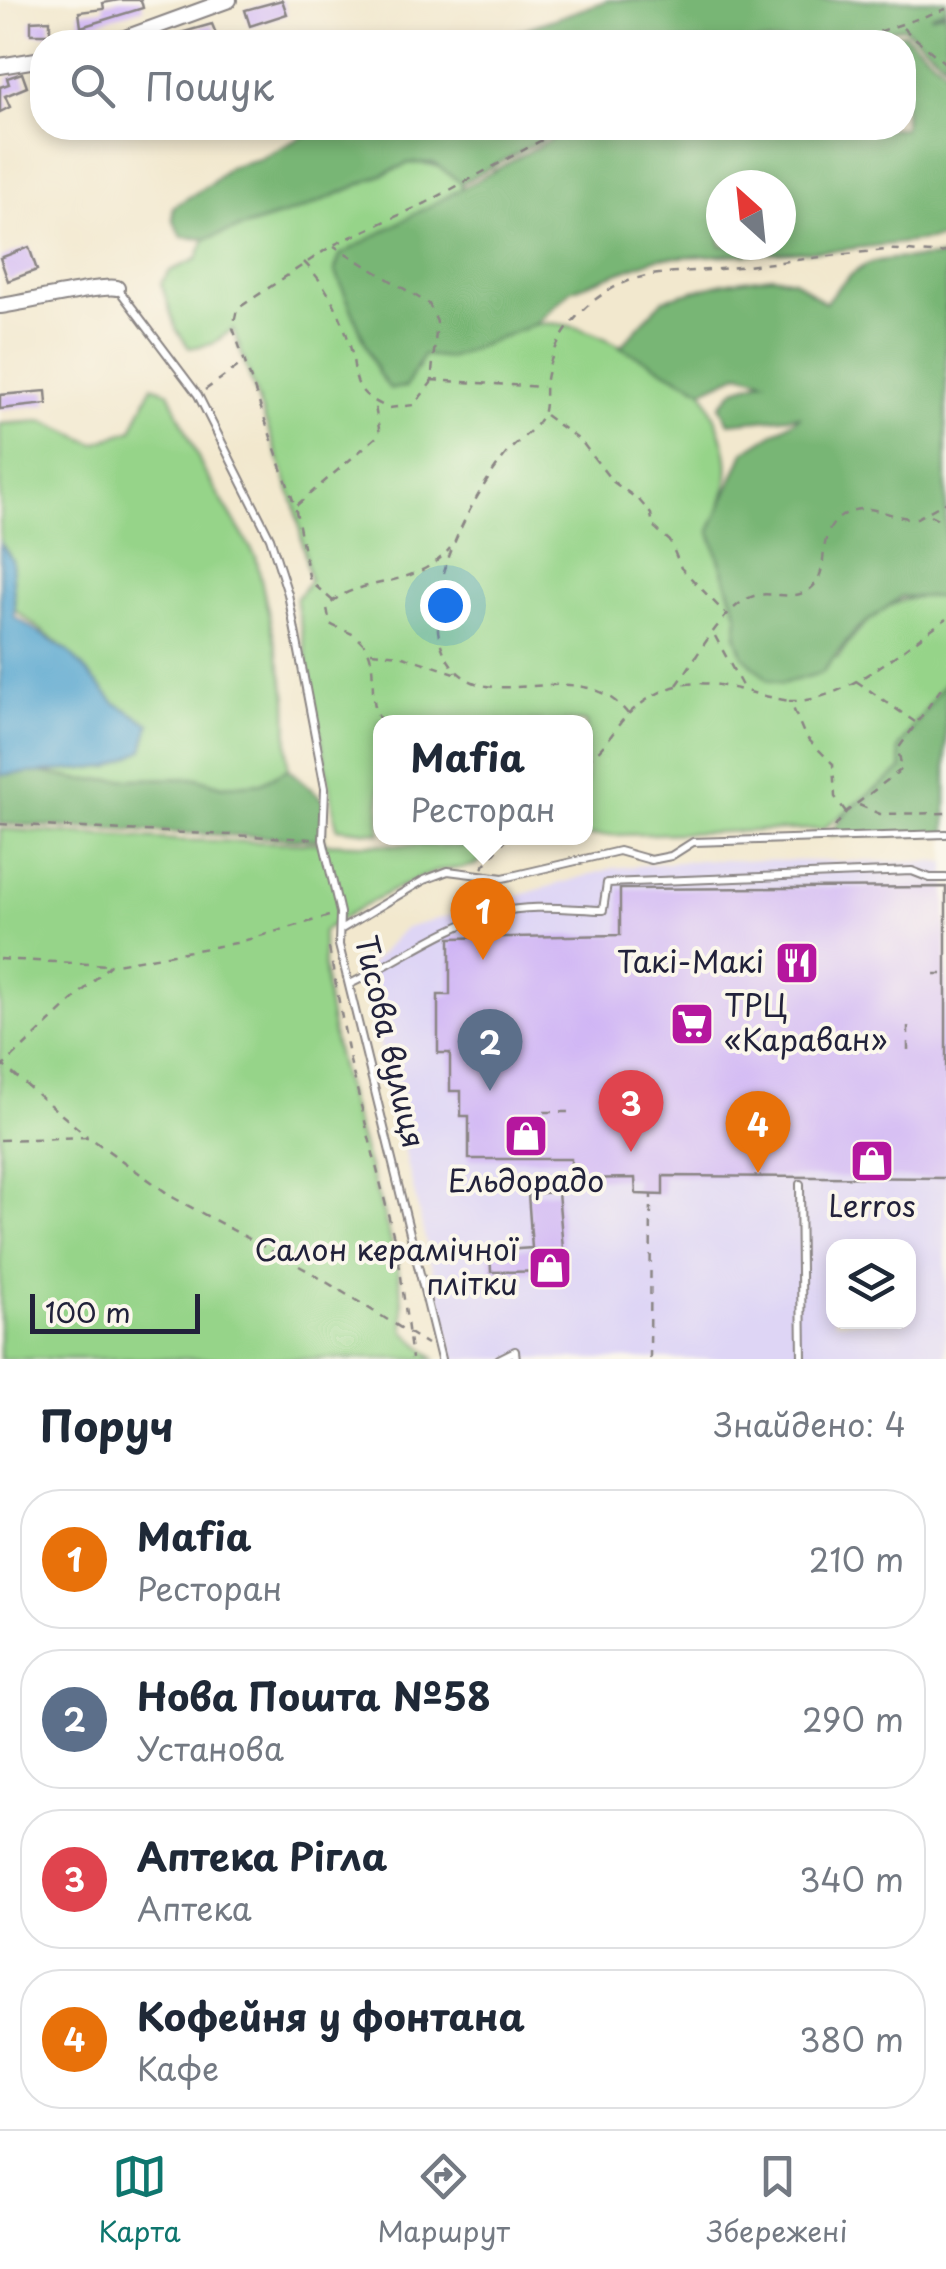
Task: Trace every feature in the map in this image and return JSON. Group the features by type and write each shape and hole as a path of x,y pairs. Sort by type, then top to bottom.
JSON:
{"street":[{"path":"144,30 205,5 229,0"},
{"path":"0,66 30,61"},
{"path":"0,306 66,297 104,284 118,288"}],"lane":[{"name":"Тисова вулиця","path":"118,288 198,395 270,538 288,594 325,788 322,840 340,913 339,930 440,1357"},
{"path":"339,930 424,880 448,871 502,878 620,852 650,860 671,856 693,842 830,834 946,834"},
{"path":"350,984 460,925 498,912 540,908 603,910 607,883 912,870 930,878 946,878"},
{"path":"800,1184 802,1359"},
{"path":"499,1359 515,1351 516,1359"}],"path":[{"path":"892,30 946,9"},
{"path":"902,27 906,30"},
{"path":"916,39 946,64"},
{"path":"333,601 310,582 296,506 232,328 237,309 333,245 426,203 542,140"},
{"path":"304,262 324,282 352,349 354,378 374,400 389,408 409,408 425,396 431,380 437,322 429,304 333,245"},
{"path":"459,673 444,651 440,625 441,591 454,542 492,474 544,414 544,386 554,351 570,323 594,300 632,280 891,249 946,252"},
{"path":"198,395 244,362"},
{"path":"431,380 544,386"},
{"path":"296,506 380,434 374,400"},
{"path":"544,414 581,440 612,481 639,500 650,514 653,526 670,541 680,568 726,614"},
{"path":"677,685 726,614 754,596 791,596 810,589 822,572 828,532 851,511 874,508 904,518 929,515 946,502"},
{"path":"929,515 946,523"},
{"path":"378,715 370,696 370,652 356,636 328,621 326,610 333,601 377,583 398,582 424,572 454,542"},
{"path":"593,756 608,746 628,714 677,685 690,682 744,688 790,702 814,699 854,681 946,619"},
{"path":"715,635 744,688"},
{"path":"370,652 400,655 493,687 582,684 605,693 628,714"},
{"path":"854,681 918,724"},
{"path":"830,834 846,812 902,769 898,749 946,682"},
{"path":"790,702 806,736 834,764 835,797 846,812"},
{"path":"858,804 880,814 946,813"},
{"path":"0,824 322,840"},
{"path":"478,874 501,845"},
{"path":"0,959 110,965 236,943 340,913"},
{"path":"332,940 327,954 398,1254 412,1359"},
{"path":"110,965 1,1066 89,1137 174,1198 411,1333 440,1357"},
{"path":"934,974 946,974"},
{"path":"908,1026 908,1052"},
{"path":"544,1112 573,1112"},
{"path":"0,1140 89,1137"},
{"path":"650,1194 650,1359"}],"shaded area":[{"path":"700,860 946,862 946,1359 453,1359 363,973 403,929 613,868"}],"green space":[{"path":"609,0 946,0 946,9 930,16 946,12 946,64 916,38 916,30 903,27 522,30"},
{"path":"916,44 946,70 946,238 796,252 796,170 706,170 706,256 658,258 571,290 536,324 449,358 423,355 406,387 390,389 378,373 335,270 340,255 550,140 916,140"},
{"path":"296,140 542,140 462,183 433,163 409,163 305,208 205,239 182,237 173,220 173,207 212,183 229,167 259,159"},
{"path":"409,163 444,169 462,183 461,190 341,255 335,269 378,373 418,369 423,354 452,354 533,325 553,323 620,345 703,390 727,460 725,492 710,532 738,616 736,635 838,658 858,631 883,610 912,598 946,597 946,682 902,769 823,829 593,836 593,715 373,715 373,832 337,828 296,599 310,581 295,506 233,329 212,344 189,348 176,329 161,283 170,271 197,259 205,239 305,208"},
{"path":"946,256 946,597 901,597 856,630 822,673 782,684 768,680 743,656 736,635 738,616 710,531 744,452 801,416 729,423 720,406 735,389 764,380 740,373 703,390 620,347 664,299 723,283 772,276 794,280 825,303 865,265 891,259"},
{"path":"152,386 169,392 204,471 256,557 287,698 288,769 261,784 222,786 197,778 81,780 40,772 110,767 150,724 114,702 69,652 15,610 12,560 0,542 0,424 44,421 95,444 132,430"},
{"path":"946,681 946,834 830,835 846,812 902,769 898,749"},
{"path":"288,769 324,800 323,840 0,824 0,775 40,772 81,780 197,778 222,786 261,783"},
{"path":"0,829 177,840 487,847 485,856 474,865 435,872 406,884 323,931 324,972 337,1052 396,1258 405,1332 435,1359 0,1359"}],"water":[{"path":"0,542 12,560 15,617 69,652 114,702 150,724 143,750 110,767 0,775"}],"building":[{"path":"141,0 143,8 81,27 79,12 104,9 103,3"},
{"path":"282,0 287,14 250,26 245,10"},
{"path":"50,20 50,30 31,30 31,21"},
{"path":"212,24 214,30 191,30"},
{"path":"22,73 27,87 5,96 10,107 0,112 0,87 9,84 7,78"},
{"path":"29,247 37,270 8,281 0,258"},
{"path":"46,391 47,404 0,409 0,395"},
{"name":"ТРЦ «Караван»","path":"946,887 946,1178 663,1176 663,1195 636,1194 635,1178 571,1179 571,1159 469,1159 469,1116 461,1116 461,1091 450,1091 450,1053 438,1053 438,995 450,995 450,938 620,935 620,889"},
{"path":"558,1192 565,1271 491,1272 490,1251 532,1248 528,1194"}],"place":[{"name":"Mafia","path":"483,960"},
{"name":"Такі-Макі","path":"797,963"},
{"name":"ТРЦ «Караван»","path":"692,1024"},
{"name":"Нова Пошта №58","path":"490,1091"},
{"name":"Ельдорадо","path":"526,1136"},
{"name":"Аптека Рігла","path":"631,1152"},
{"name":"Lerros","path":"872,1161"},
{"name":"Кофейня у фонтана","path":"758,1173"},
{"name":"Салон керамічної плітки","path":"550,1268"}]}
